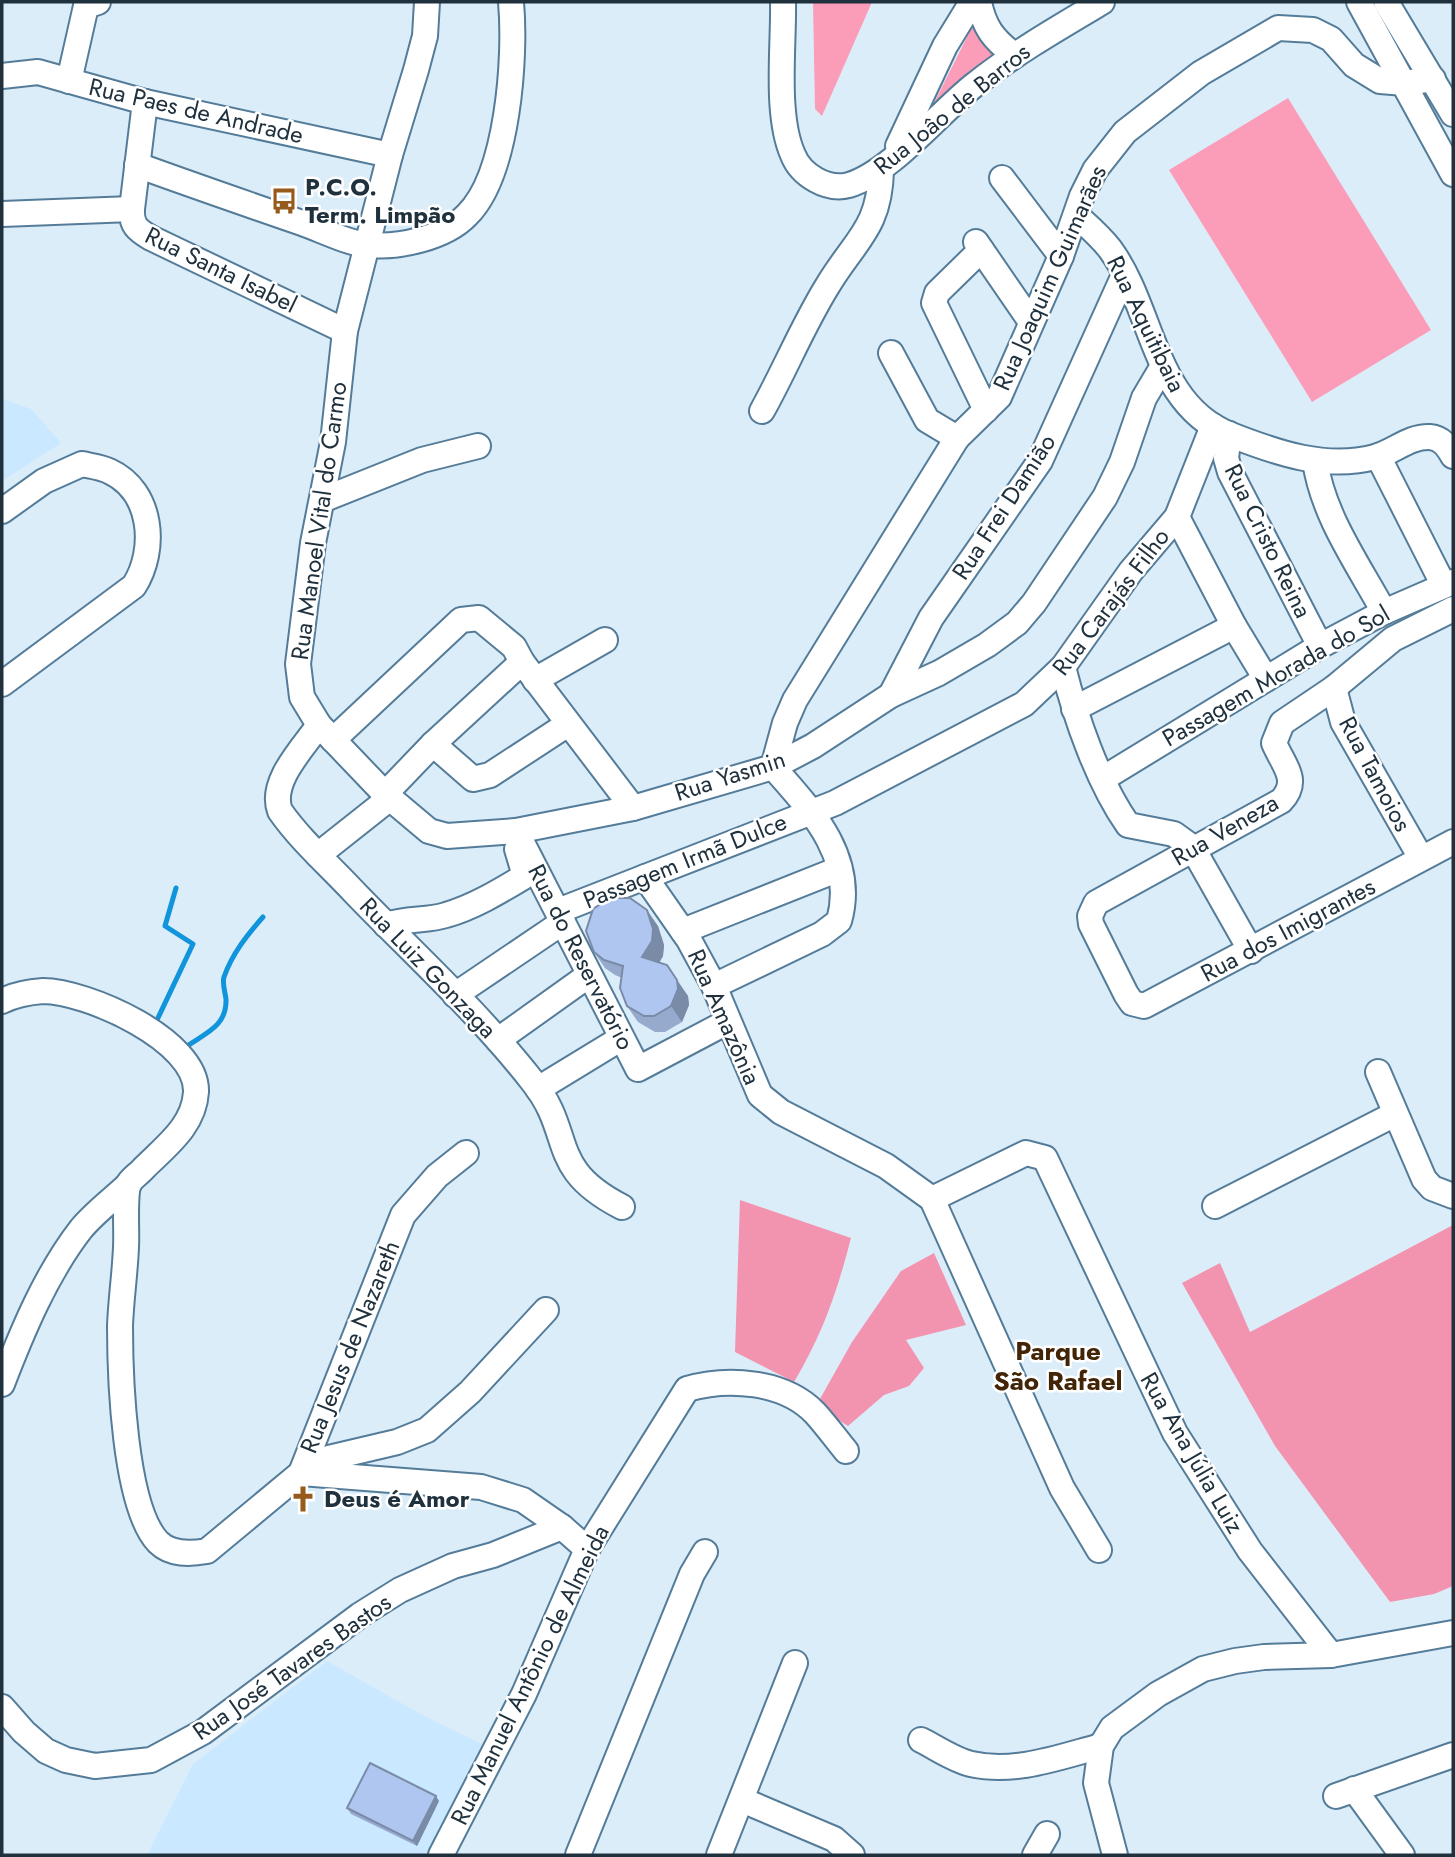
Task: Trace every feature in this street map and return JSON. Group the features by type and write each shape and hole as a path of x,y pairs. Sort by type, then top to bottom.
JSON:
{"street":[{"path":"69,81 86,6 98,2"},
{"path":"413,2 425,29"},
{"name":"Rua Manoel Vital do Carmo","path":"427,2 425,29 416,70 390,155 345,331 333,442 307,584 298,664 302,697 326,732 387,796 429,831 447,836 519,836 633,807"},
{"path":"137,165 366,245 413,240 452,228 467,216 480,199 492,171 513,74 515,41 511,2"},
{"name":"Rua Joâo de Barros","path":"783,2 784,112 787,139 793,157 802,170 828,185 848,186 896,153 953,102 1014,55 1102,2"},
{"path":"762,411 827,285 871,224 896,153 945,46 972,2"},
{"path":"979,2 983,23 996,42 1014,55"},
{"path":"1386,2 1453,114"},
{"path":"1366,4 1453,174"},
{"name":"Rua Joaquim Guimarães","path":"773,767 785,723 796,700 957,438 999,397 1095,170 1125,132 1201,73 1278,28 1313,30 1331,40 1367,75 1380,81 1405,83 1433,79"},
{"name":"Rua Paes de Andrade","path":"2,76 38,72 145,102 390,155"},
{"name":"Rua Santa Isabel","path":"145,102 131,220 135,228 150,238 345,331"},
{"path":"1002,178 1060,256"},
{"path":"2,214 132,209"},
{"name":"Rua Aquitibaia","path":"1076,215 1111,250 1146,319 1163,366 1179,396 1196,415 1221,430 1315,461 1339,463 1378,456 1421,438 1438,439 1453,456"},
{"path":"986,410 934,303 937,293 978,246 1031,322"},
{"name":"Rua Frei Damião","path":"891,695 931,618 1040,460 1124,275"},
{"path":"891,353 927,420 957,438"},
{"name":"Rua Yasmin","path":"633,807 773,767 813,746 891,695 939,673 987,645 1017,623 1034,603 1105,497 1122,462 1144,398 1163,366"},
{"name":"Rua Carajás Filho","path":"811,811 835,803 1024,704 1063,667 1131,571 1177,517 1221,430"},
{"name":"Rua Cristo Reina","path":"1221,430 1230,472 1320,646"},
{"path":"322,500 422,460 478,446"},
{"path":"1378,456 1448,583"},
{"path":"1315,461 1328,510 1384,611"},
{"path":"2,512 44,481 82,464 110,471 132,490 146,516 150,542 145,569 134,586 2,684"},
{"path":"1177,517 1234,626 1266,679"},
{"name":"Passagem Morada do Sol","path":"1104,778 1320,646 1384,611 1448,583"},
{"name":"Passagem Morada do Sol","path":"1334,688 1393,639 1453,609"},
{"path":"326,732 461,620 479,618 490,624 514,647 528,671 633,807"},
{"path":"1074,709 1234,626"},
{"path":"318,855 387,796 433,744 528,671 605,640"},
{"path":"1063,667 1074,709 1111,800 1128,825 1174,834 1192,847 1251,951"},
{"name":"Rua Veneza","path":"1126,994 1091,924 1090,916 1096,903 1192,847 1281,800 1290,792 1290,773 1278,751 1275,736 1282,723 1334,688"},
{"name":"Rua Tamoios","path":"1334,688 1343,722 1421,858"},
{"path":"433,744 473,779 490,775 568,724"},
{"name":"Rua Luiz Gonzaga","path":"326,732 281,781 277,802 286,819 498,1040 538,1089 576,1175 597,1194 622,1207"},
{"path":"713,986 834,926 843,902 839,869 824,827 773,767"},
{"name":"Passagem Irmã Dulce","path":"455,995 560,916 645,877 811,811"},
{"path":"386,925 408,918 443,916 488,897 525,876 516,845 519,836"},
{"name":"Rua do Reservatório","path":"519,836 620,1039 638,1069 727,1022"},
{"name":"Rua dos Imigrantes","path":"1126,994 1132,1003 1144,1006 1453,842"},
{"path":"683,931 839,869"},
{"name":"Rua Amazônia","path":"645,877 683,931 713,986 760,1095 781,1112 886,1166 932,1199"},
{"path":"498,1040 589,975"},
{"path":"2,1001 15,995 43,991 73,996 141,1026 167,1041 187,1062 196,1090 191,1117 129,1184 83,1227 64,1253 21,1338 2,1384"},
{"path":"538,1089 620,1039"},
{"path":"1378,1072 1424,1179 1432,1188 1453,1196"},
{"path":"1214,1206 1395,1114"},
{"name":"Rua Jesus de Nazareth","path":"129,1184 120,1323 124,1418 136,1493 148,1527 159,1543 175,1552 190,1554 207,1551 301,1473 403,1215 438,1176 466,1153"},
{"name":"Rua Ana Júlia Luiz","path":"932,1199 1026,1153 1045,1158 1175,1433 1250,1552 1331,1654"},
{"path":"932,1199 1062,1488 1099,1550"},
{"path":"301,1473 329,1458 397,1443 427,1430 470,1392 546,1310"},
{"name":"Rua Manuel Antônio de Almeida","path":"440,1855 524,1694 587,1549 687,1389 707,1383 740,1382 792,1396 814,1412 846,1451"},
{"path":"301,1473 481,1486 523,1500 562,1527 587,1549"},
{"name":"Rua José Tavares Bastos","path":"2,1707 24,1732 46,1751 65,1760 94,1766 151,1760 203,1732 360,1615 400,1590 453,1566 493,1555 562,1527"},
{"path":"578,1855 692,1574 705,1552"},
{"path":"1115,1855 1096,1783 1101,1746 1112,1728 1130,1712 1203,1670 1264,1657 1331,1654 1453,1633"},
{"path":"719,1855 795,1663"},
{"path":"921,1740 968,1763 998,1768 1039,1763 1101,1746"},
{"path":"1402,1855 1345,1792 1453,1755"},
{"path":"742,1800 834,1839 852,1855"}],"shaded area":[{"path":"813,2 872,2 822,116 815,109"},
{"path":"972,27 994,56 930,111"},
{"path":"1288,98 1431,330 1312,402 1169,170"},
{"path":"2,399 31,409 61,443 2,481"},
{"path":"740,1200 851,1238 828,1312 794,1382 735,1352"},
{"path":"1453,1225 1453,1586 1434,1594 1390,1602 1275,1446 1182,1283 1220,1263 1250,1332"},
{"path":"934,1253 966,1325 906,1340 924,1368 909,1386 884,1395 848,1426 816,1406 852,1342 901,1271"},
{"path":"327,1661 426,1717 482,1744 425,1855 147,1855 193,1764"}],"building":[{"path":"610,898 630,898 647,910 653,929 652,941 642,957 667,965 677,980 678,989 671,1006 654,1016 644,1016 627,1006 620,988 623,966 604,960 594,952 586,931 593,909"},
{"path":"370,1763 436,1796 413,1841 347,1808"}],"waterway":[{"path":"157,1020 193,944 165,926 176,888"},
{"path":"187,1046 208,1033 223,1016 226,999 223,979 227,969 241,945 263,917"}],"place":[{"name":"P.C.O. Term. Limpão","path":"284,201"},
{"name":"Deus é Amor","path":"303,1499"}],"district":[{"name":"Parque São Rafael","path":"1058,1366"}]}
